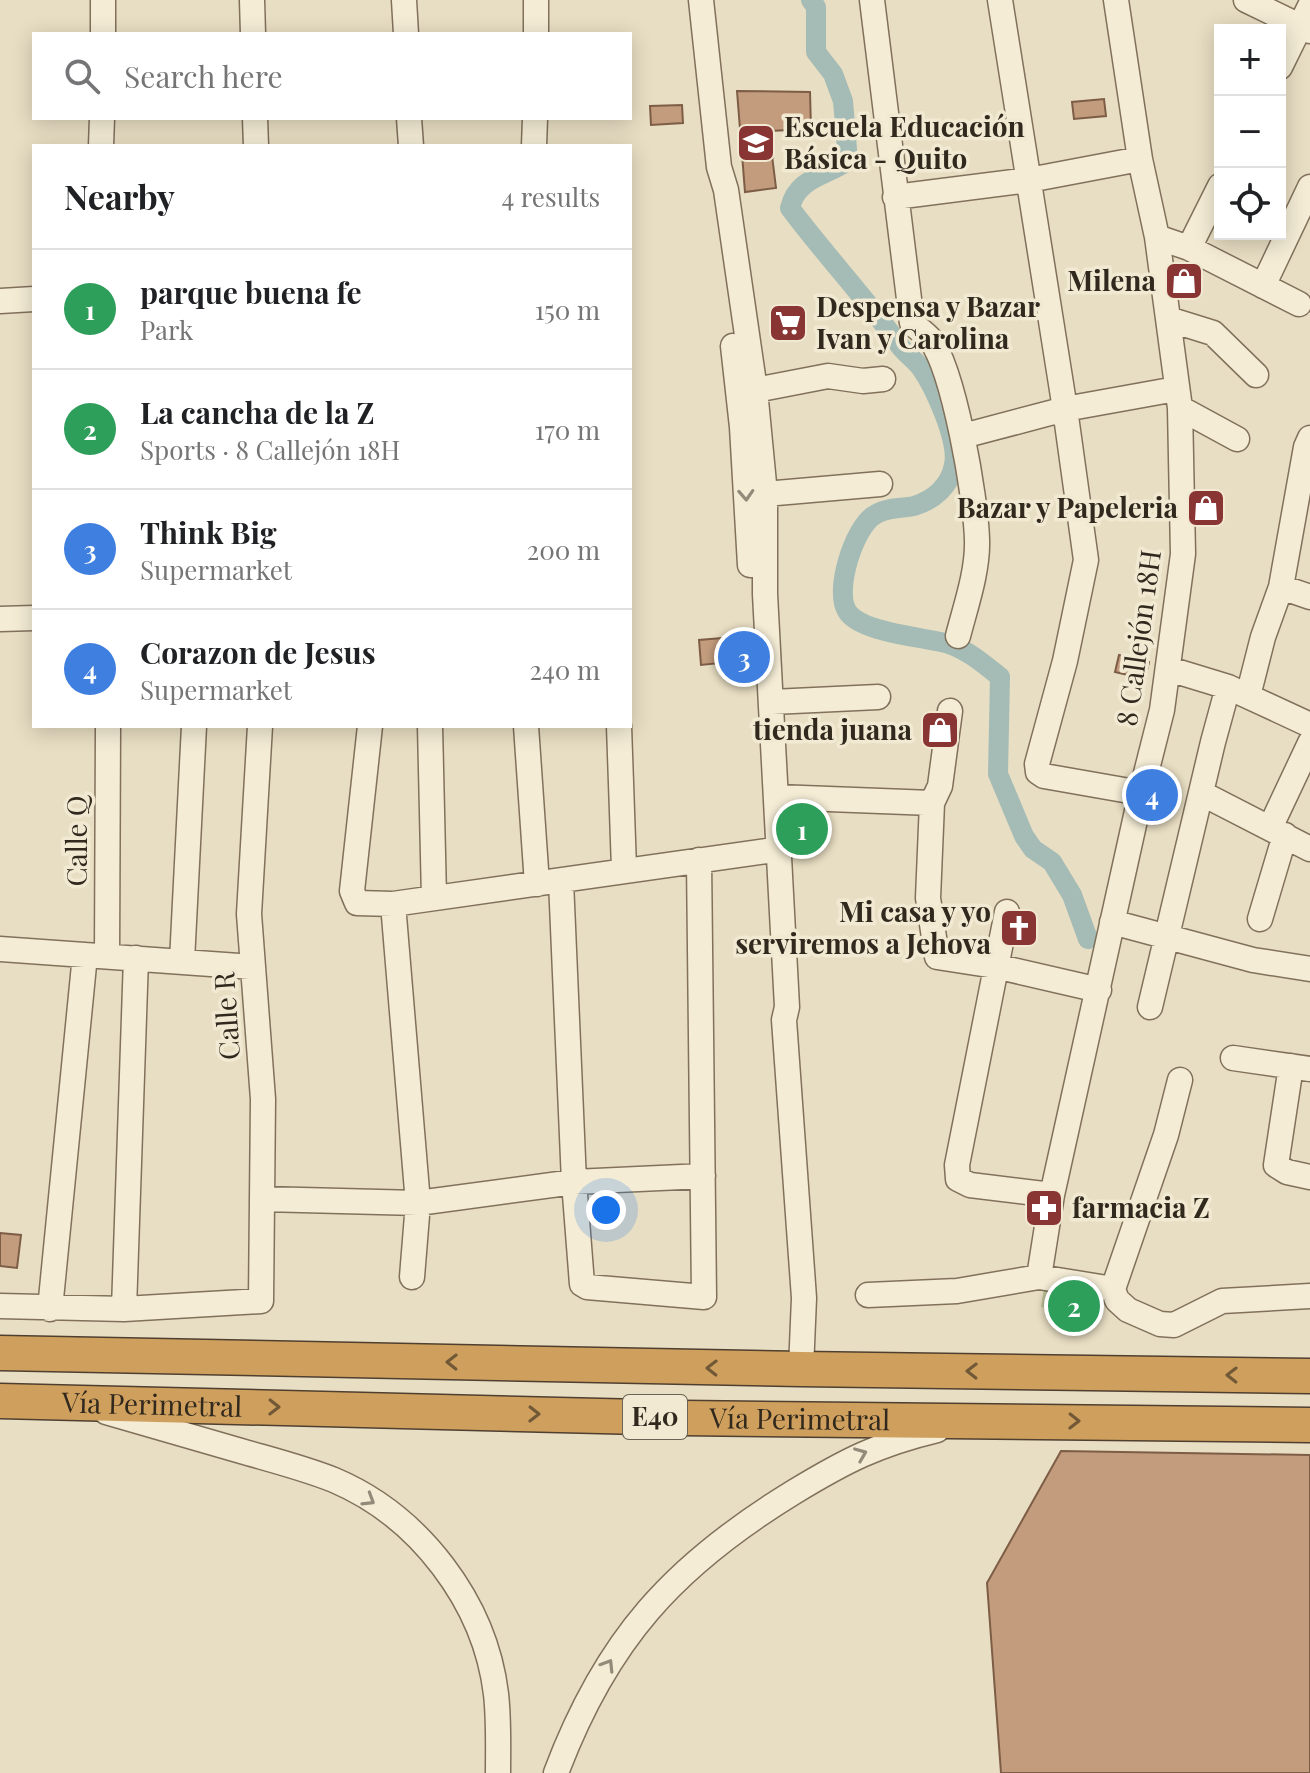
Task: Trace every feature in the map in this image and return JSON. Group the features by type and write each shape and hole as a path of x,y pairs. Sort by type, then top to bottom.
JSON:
{"highway":[{"name":"Vía Perimetral","path":"0,1353 1310,1376"},
{"name":"Vía Perimetral","path":"0,1401 683,1418 1310,1425"}],"street":[{"path":"103,0 103,32"},
{"path":"252,0 253,32"},
{"path":"404,0 406,32"},
{"path":"536,0 536,32"},
{"path":"701,0 719,167 726,190 755,390 765,494 758,595 767,851 776,1006 784,1020"},
{"path":"872,0 912,323 930,338 942,361 963,436 977,541 971,584 958,636"},
{"path":"1000,0 1086,560 1065,661 1037,764 1038,772 1044,776 1141,793"},
{"name":"8 Callejón 18H","path":"1039,1277 1052,1195 1162,710 1183,554 1178,398 1157,237 1140,159 1116,0"},
{"path":"1246,0 1307,21 1286,57"},
{"path":"101,144 102,120"},
{"path":"255,120 256,144"},
{"path":"409,120 411,144"},
{"path":"534,144 535,120"},
{"path":"895,197 1029,180 1140,159"},
{"path":"719,167 715,194 772,702 787,1007 784,1020 804,1298 801,1369"},
{"path":"1263,286 1310,187"},
{"path":"1189,248 1214,198"},
{"path":"1157,237 1189,248 1299,304"},
{"path":"0,301 32,299"},
{"path":"1168,319 1213,333 1256,375"},
{"path":"755,390 828,376 863,381 883,379"},
{"path":"963,436 1065,409 1178,398 1237,439"},
{"path":"1150,1007 1201,793 1281,587 1310,438"},
{"path":"765,494 880,484"},
{"path":"1281,587 1310,597"},
{"path":"0,619 32,618"},
{"path":"1169,669 1238,692 1310,725"},
{"path":"772,702 878,697"},
{"path":"950,711 940,786 932,803 928,898 937,957 995,966 1099,990"},
{"name":"Calle Q","path":"50,1309 96,955 108,728"},
{"path":"182,961 194,728"},
{"name":"Calle R","path":"124,1309 261,1301 263,1099 249,914 260,728"},
{"path":"370,728 352,891 357,903 393,904 767,851"},
{"path":"430,728 434,898"},
{"path":"526,728 549,883 582,1284 587,1287 704,1297 699,860"},
{"path":"619,728 624,869"},
{"path":"1260,919 1278,832 1310,743"},
{"path":"1201,793 1310,849"},
{"path":"777,797 932,803"},
{"path":"393,904 418,1203 412,1277"},
{"path":"1007,912 957,1165 958,1179 970,1185 1052,1195"},
{"path":"1112,922 1253,960 1310,969"},
{"path":"0,949 253,967"},
{"path":"0,1306 124,1309 136,958"},
{"path":"1233,1058 1300,1068 1276,1165 1287,1172 1310,1177"},
{"path":"1180,1080 1166,1135 1113,1289 1117,1300 1128,1310 1160,1324 1174,1325 1222,1301 1310,1296"},
{"path":"263,1199 418,1203 574,1182 703,1176"},
{"path":"868,1295 957,1291 1039,1277 1113,1289"},
{"path":"69,1402 336,1481 370,1499 402,1523 438,1561 473,1616 487,1653 496,1692 498,1773"},
{"path":"556,1773 592,1691 617,1650 678,1577 714,1545 752,1517 843,1462 896,1440 952,1427 1011,1420"}],"green space":[{"path":"1045,1283 1096,1291 1090,1316 1041,1307"}],"building":[{"name":"Escuela Educación Básica - Quito","path":"737,91 810,92 811,129 769,131 776,188 745,192"},
{"path":"1104,99 1106,116 1074,119 1072,102"},
{"path":"682,105 683,123 651,125 650,106"},
{"path":"1192,268 1197,294 1180,298 1177,272"},
{"name":"Despensa y Bazar Ivan y Carolina","path":"797,315 800,337 780,340 777,318"},
{"name":"Bazar y Papeleria","path":"1197,498 1217,501 1215,517 1197,515"},
{"path":"746,636 748,660 701,665 699,640"},
{"path":"1119,655 1149,662 1145,679 1115,672"},
{"path":"0,1233 21,1235 17,1268 0,1266"},
{"path":"1061,1451 1310,1455 1310,1773 1001,1773 987,1583"}],"waterway":[{"path":"811,0 816,7 816,52 833,74 843,101 848,161 805,184 790,208 902,349 921,368 945,415 955,455 949,479 934,496 914,506 883,511 866,523 848,560 844,601 847,611 865,624 949,644 970,654 1000,677 998,774 1024,836 1033,849 1052,862 1072,895 1088,939"}],"place":[{"name":"Escuela Educación Básica - Quito","path":"756,143"},
{"name":"Milena","path":"1184,281"},
{"name":"Despensa y Bazar Ivan y Carolina","path":"788,323"},
{"name":"Bazar y Papeleria","path":"1206,508"},
{"name":"Think Big","path":"744,657"},
{"name":"tienda juana","path":"940,730"},
{"name":"Corazon de Jesus","path":"1152,795"},
{"name":"parque buena fe","path":"802,829"},
{"name":"Mi casa y yo serviremos a Jehova","path":"1019,928"},
{"name":"farmacia Z","path":"1044,1208"},
{"name":"La cancha de la Z","path":"1074,1306"}]}
